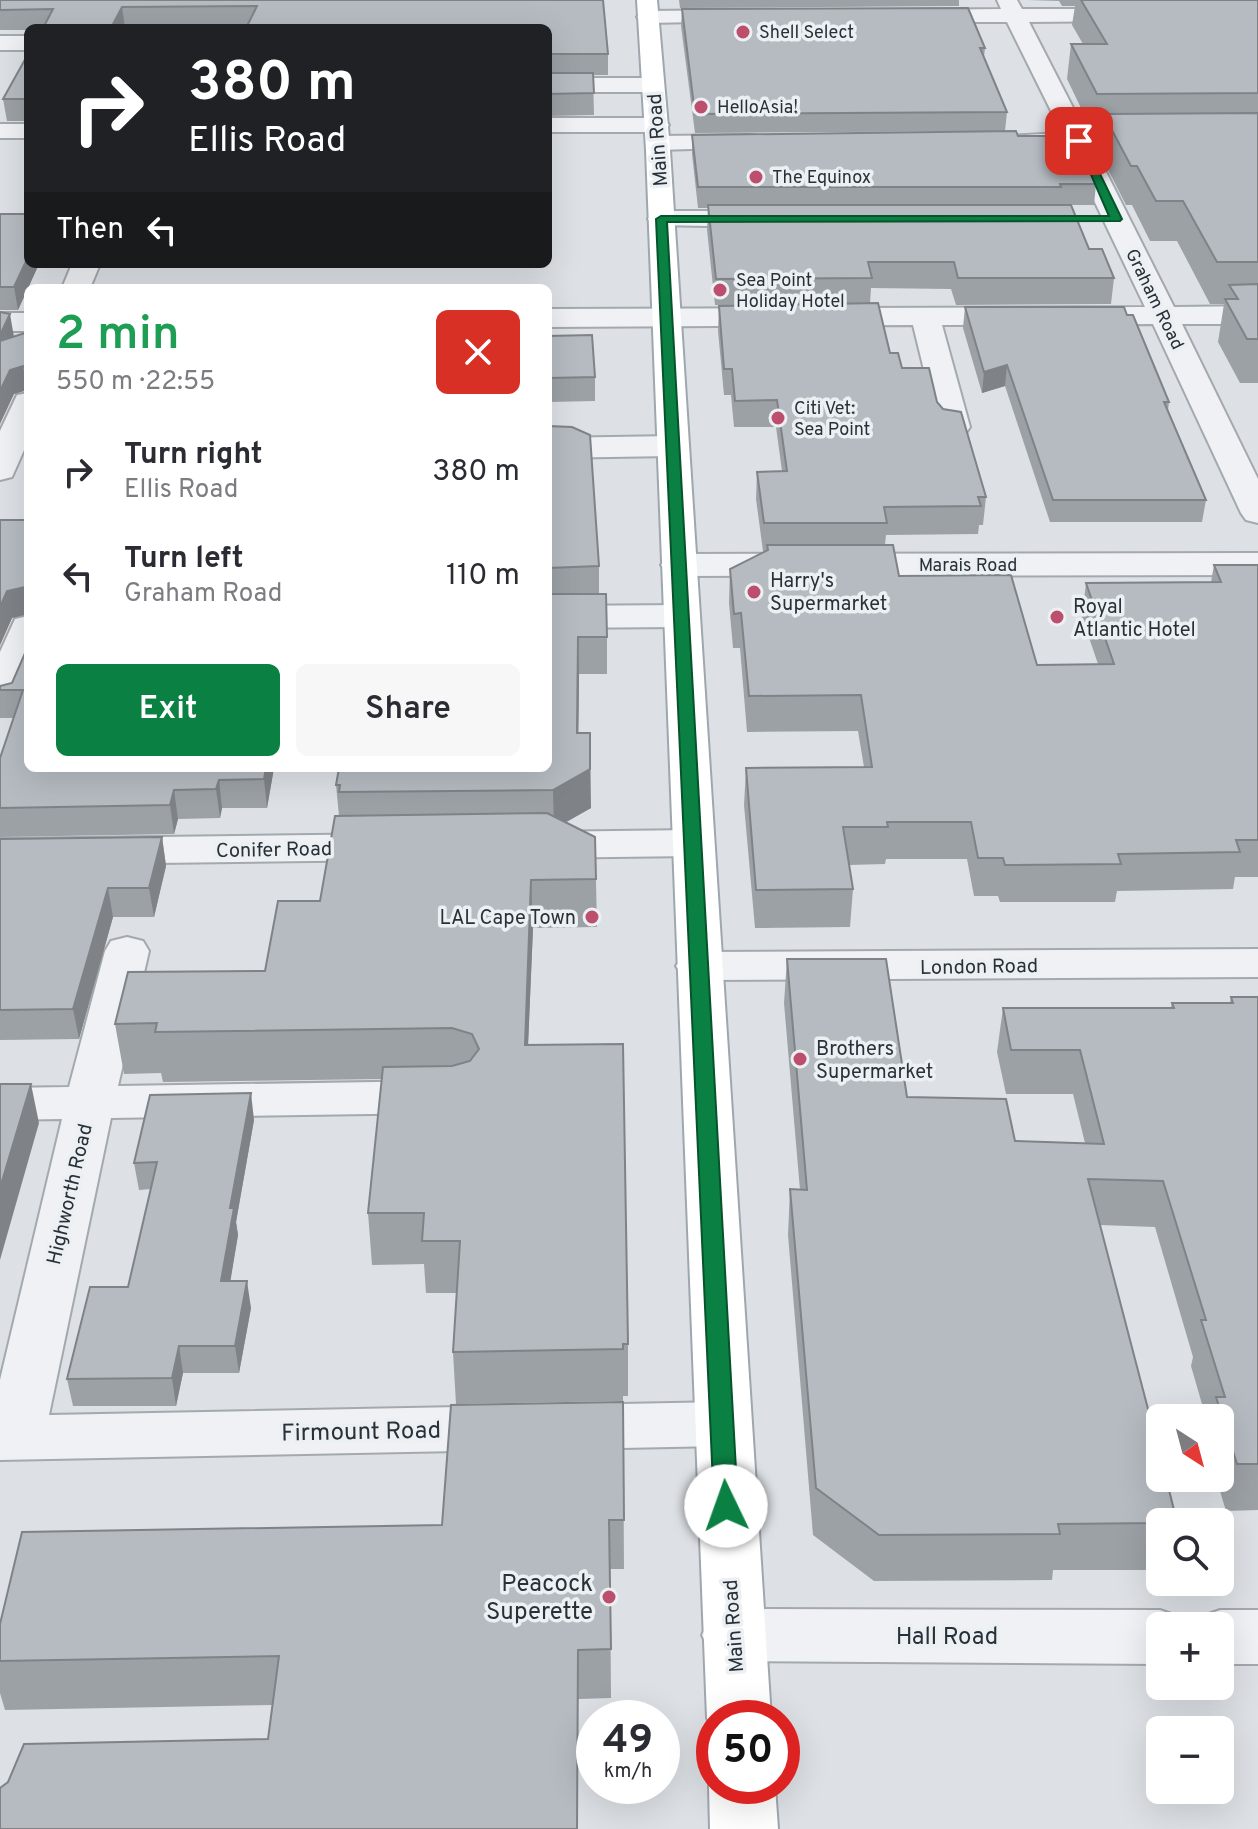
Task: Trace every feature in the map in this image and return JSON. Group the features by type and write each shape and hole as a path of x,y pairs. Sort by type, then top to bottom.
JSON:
{"main road":[{"name":"Main Road","path":"647,8 656,117 738,1700"},
{"path":"743,1804 744,1829"}],"street":[{"path":"647,8 761,16"},
{"path":"888,16 1011,8 1148,15"},
{"name":"Graham Road","path":"1011,8 1079,141 1258,513"},
{"path":"0,43 24,43"},
{"path":"552,86 656,117 775,142"},
{"path":"552,125 656,117"},
{"path":"0,131 24,131"},
{"path":"999,141 1258,140"},
{"path":"661,219 796,219"},
{"path":"1086,219 1116,219"},
{"path":"552,318 1258,315"},
{"path":"925,317 954,427"},
{"path":"0,322 24,322"},
{"path":"8,459 24,413"},
{"path":"552,448 673,446"},
{"name":"Marais Road","path":"679,565 1258,564"},
{"path":"552,617 681,616"},
{"path":"0,626 24,627"},
{"path":"0,701 24,638"},
{"path":"494,846 693,843"},
{"name":"Conifer Road","path":"0,852 430,846"},
{"name":"Highworth Road","path":"8,1438 127,951"},
{"name":"London Road","path":"699,966 1258,963"},
{"path":"0,1104 455,1097"},
{"name":"Firmount Road","path":"8,1438 722,1424"},
{"name":"Hall Road","path":"733,1635 1146,1637"},
{"path":"1234,1637 1258,1637"}],"building":[{"path":"0,0 603,0 608,54 552,54 552,24 248,24 257,6 122,7 113,24 45,24 53,9 0,10"},
{"path":"1081,0 1258,0 1258,93 1097,94 1071,44 1107,44"},
{"path":"968,8 985,48 980,48 1007,112 695,114 682,9"},
{"path":"24,61 24,99 3,99"},
{"path":"552,73 593,73 594,93 552,94"},
{"path":"1258,113 1258,262 1217,262 1183,201 1156,201 1137,166 1131,166 1106,119 1110,119 1107,114"},
{"path":"1016,131 1018,136 1073,136 1096,184 1060,184 1061,187 698,187 692,135"},
{"path":"708,205 1071,205 1089,249 1102,249 1114,278 958,278 954,262 868,262 872,278 716,279"},
{"path":"0,214 24,214 24,266 14,287 0,287"},
{"path":"1258,284 1258,339 1247,339 1225,299 1238,299 1229,285"},
{"path":"878,303 890,353 898,353 902,368 929,368 937,402 943,409 961,412 986,497 978,497 981,506 884,507 887,523 764,523 757,472 787,471 777,400 735,401 732,369 724,369 719,306"},
{"path":"965,307 1124,307 1127,315 1133,315 1169,402 1164,402 1206,500 1053,500 1007,365 984,372"},
{"path":"0,312 10,314 0,335"},
{"path":"24,333 24,367 10,370 0,391 0,341"},
{"path":"592,335 595,377 552,378 552,336"},
{"path":"552,426 572,427 590,435 599,566 552,568"},
{"path":"0,520 24,520 24,587 7,591 0,607"},
{"path":"767,545 893,545 899,576 1011,575 1037,665 1114,664 1086,583 1221,582 1214,565 1258,565 1258,840 1236,840 1240,852 1118,854 1121,864 1005,865 1003,858 978,858 971,822 887,822 888,827 843,827 853,889 756,890 746,768 872,767 861,695 749,696 741,613 734,614 730,569 768,550"},
{"path":"552,594 606,594 607,637 578,637 577,733 590,733 590,769 553,790 339,792 340,785 336,785 338,772 552,772"},
{"path":"24,656 24,772 265,772 264,779 219,780 216,789 174,790 170,805 0,808 0,758 23,690 0,690 0,686 12,683"},
{"path":"547,813 595,837 596,879 531,880 525,1045 623,1044 628,1344 623,1344 623,1349 453,1352 460,1241 422,1241 424,1213 368,1213 383,1067 452,1066 470,1061 479,1049 472,1034 452,1028 155,1032 157,1023 115,1024 128,972 265,971 278,901 320,901 335,816"},
{"path":"162,837 149,888 108,888 73,1009 0,1010 0,839"},
{"path":"787,959 886,959 907,1097 1006,1099 1015,1141 1104,1144 1080,1050 1011,1050 1003,1008 1174,1008 1172,1003 1233,1003 1231,997 1258,997 1258,1464 1237,1464 1234,1454 1234,1404 1218,1404 1216,1397 1225,1397 1201,1320 1206,1320 1163,1181 1088,1179 1147,1404 1146,1492 1170,1492 1174,1508 1146,1508 1146,1523 1058,1524 1060,1534 879,1535 816,1488 790,1189 807,1190"},
{"path":"0,1084 31,1084 0,1188"},
{"path":"251,1093 230,1208 234,1208 221,1281 247,1281 235,1346 179,1346 172,1378 67,1379 90,1287 128,1287 157,1162 134,1163 150,1095"},
{"path":"623,1402 624,1520 609,1520 611,1649 578,1650 577,1829 0,1829 0,1788 8,1782 24,1744 268,1739 279,1656 0,1661 0,1624 22,1532 442,1525 451,1405"}],"place":[{"name":"Shell Select","path":"743,32"},
{"name":"HelloAsia!","path":"701,107"},
{"name":"The Equinox","path":"756,177"},
{"name":"Sea Point Holiday Hotel","path":"720,290"},
{"name":"Citi Vet: Sea Point","path":"778,418"},
{"name":"Harry's Supermarket","path":"754,592"},
{"name":"Royal Atlantic Hotel","path":"1057,617"},
{"name":"LAL Cape Town","path":"592,917"},
{"name":"Brothers Supermarket","path":"800,1059"},
{"name":"Peacock Superette","path":"609,1597"}],"route":[{"path":"726,1506 661,219 1116,219 1079,141"}]}
